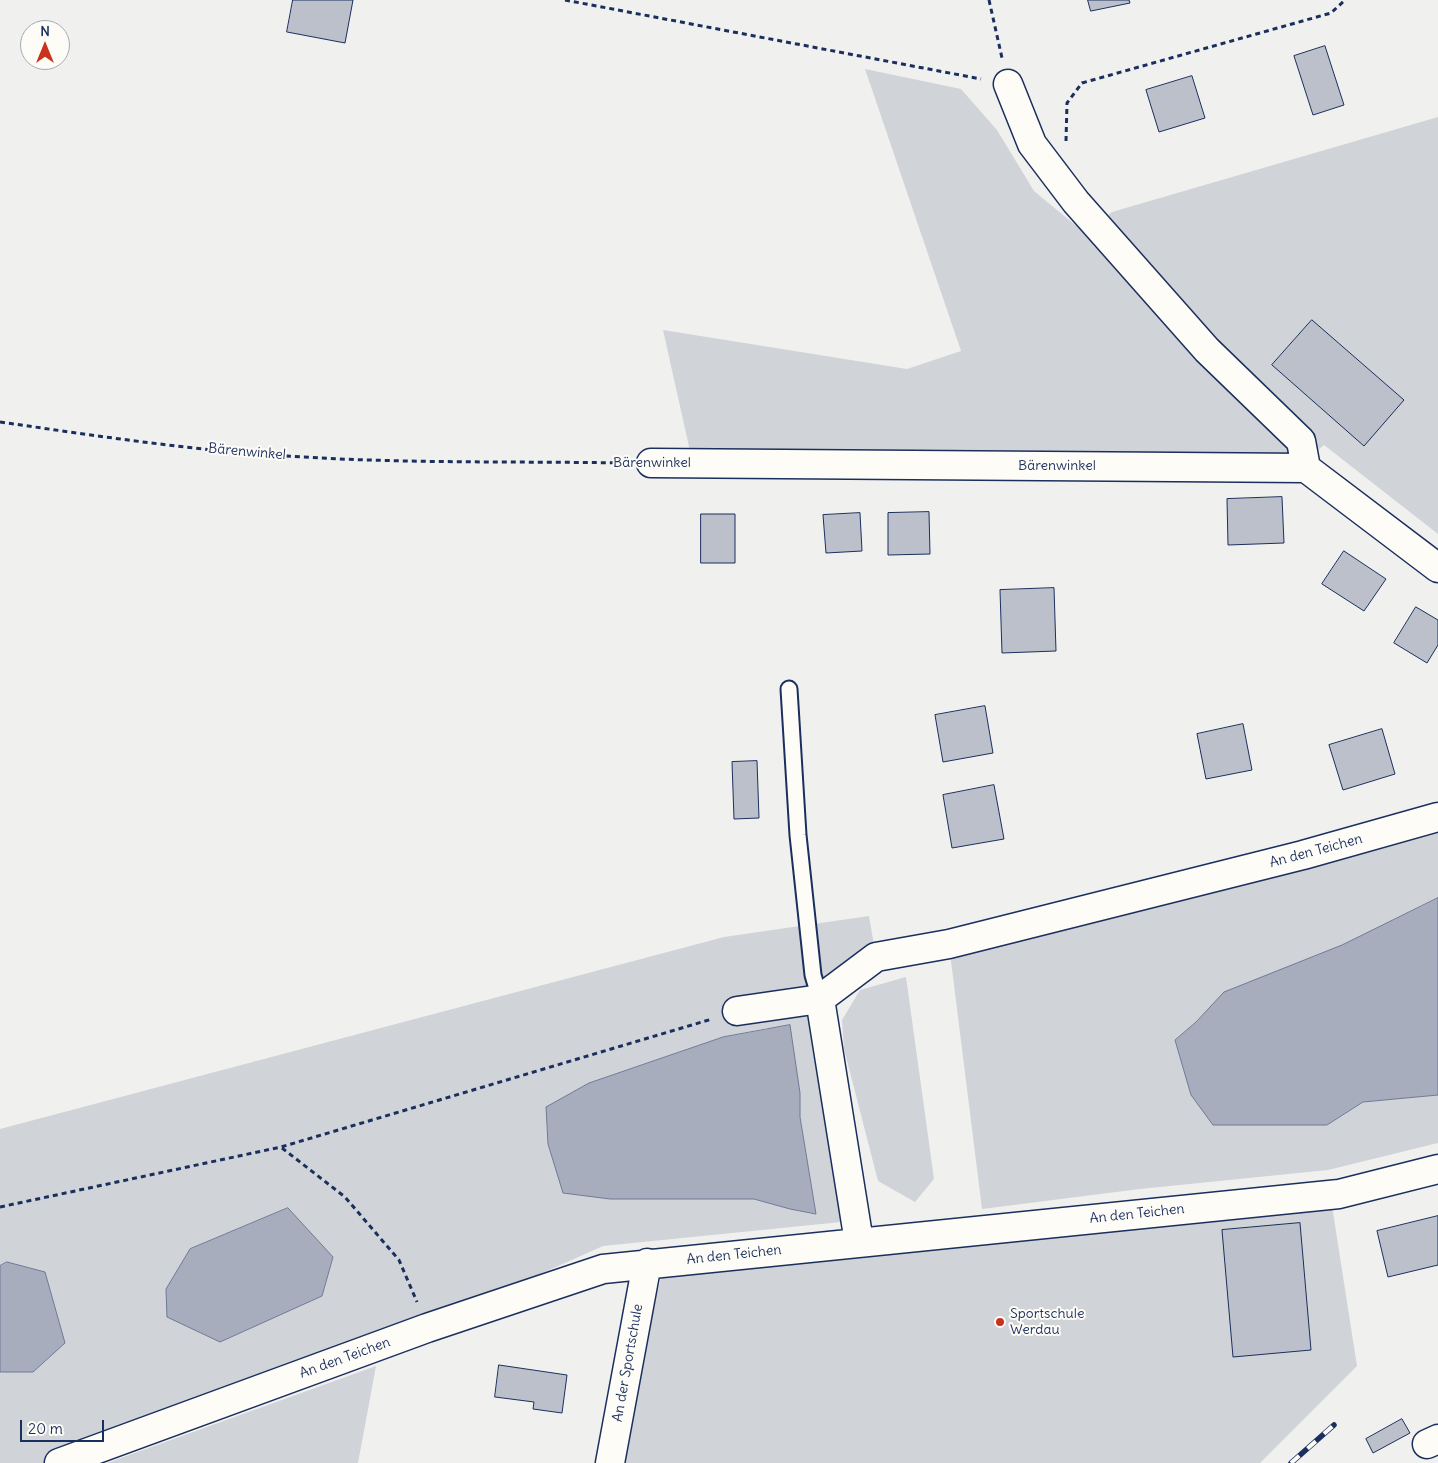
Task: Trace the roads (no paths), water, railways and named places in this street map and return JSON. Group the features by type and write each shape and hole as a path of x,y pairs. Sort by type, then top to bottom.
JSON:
{"street":[{"path":"1008,84 1032,144 1076,202 1207,350 1301,441 1306,468 1438,568"},
{"name":"Bärenwinkel","path":"650,463 1306,468"},
{"name":"An den Teichen","path":"737,1011 820,999 876,957 949,944 1303,855 1438,817"},
{"path":"820,999 859,1242"},
{"name":"An den Teichen","path":"59,1463 427,1328 603,1269 647,1263 1338,1194 1438,1170"},
{"name":"An der Sportschule","path":"610,1463 647,1263"}],"lane":[{"path":"789,689 798,835 812,966 820,999"}],"water":[{"path":"1438,898 1438,1095 1363,1102 1327,1125 1213,1125 1191,1095 1175,1040 1196,1022 1224,992 1342,945"},
{"path":"790,1025 800,1093 800,1117 816,1214 754,1199 610,1199 563,1193 548,1144 546,1107 589,1083 723,1037"},
{"path":"288,1208 333,1257 322,1296 220,1342 167,1317 166,1289 190,1249"},
{"path":"7,1262 45,1272 65,1343 33,1372 0,1372 0,1266"}],"railway":[{"path":"1291,1463 1334,1425"}],"place":[{"name":"Sportschule Werdau","path":"1000,1322"}]}
